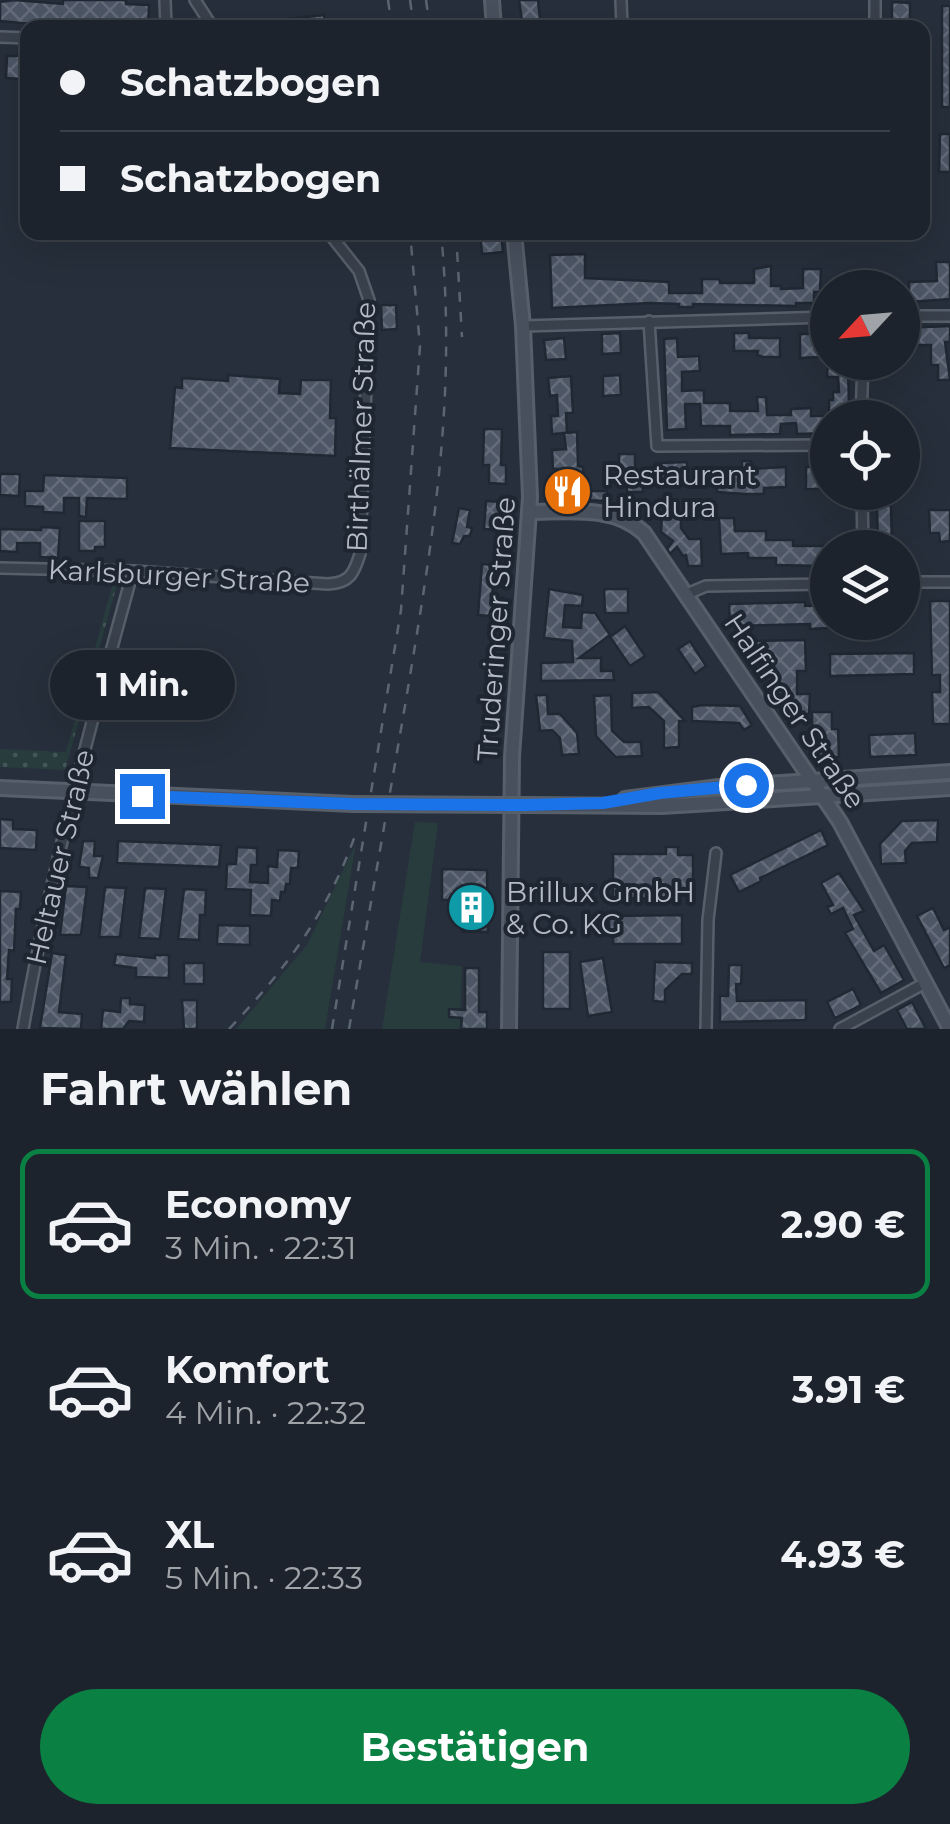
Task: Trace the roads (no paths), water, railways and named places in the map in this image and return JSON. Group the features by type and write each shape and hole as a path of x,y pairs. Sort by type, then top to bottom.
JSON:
{"street":[{"name":"Birthälmer Straße","path":"334,240 359,271 369,300 360,554 354,573"},
{"name":"Truderinger Straße","path":"510,1029 512,757 530,512 523,326 515,240"},
{"path":"920,316 950,316"},
{"path":"523,326 810,317"},
{"path":"649,321 657,446 810,445"},
{"name":"Halfinger Straße","path":"530,512 610,514 632,522 649,538 848,835 950,1029"},
{"name":"Karlsburger Straße","path":"0,568 133,571 328,584 347,580 354,573"},
{"name":"Heltauer Straße","path":"23,1029 39,934 73,792 133,571"},
{"path":"920,582 950,582"},
{"path":"687,594 706,586 810,584"},
{"path":"603,803 660,793 950,772"},
{"path":"0,788 353,804 662,806 950,788"},
{"path":"706,1029 708,920 716,853"},
{"path":"840,1029 925,983"}],"railway":[{"path":"388,0 391,20"},
{"path":"410,0 413,20"},
{"path":"426,0 429,20"},
{"path":"332,1029 401,610 420,346 411,240"},
{"path":"349,1029 406,700 440,468 446,353 442,240"},
{"path":"456,240 462,337"},
{"path":"229,1029 270,984 304,937 333,887 357,830"}],"place":[{"name":"Restaurant Hindura","path":"568,491"},
{"name":"Brillux GmbH & Co. KG","path":"471,908"}]}
